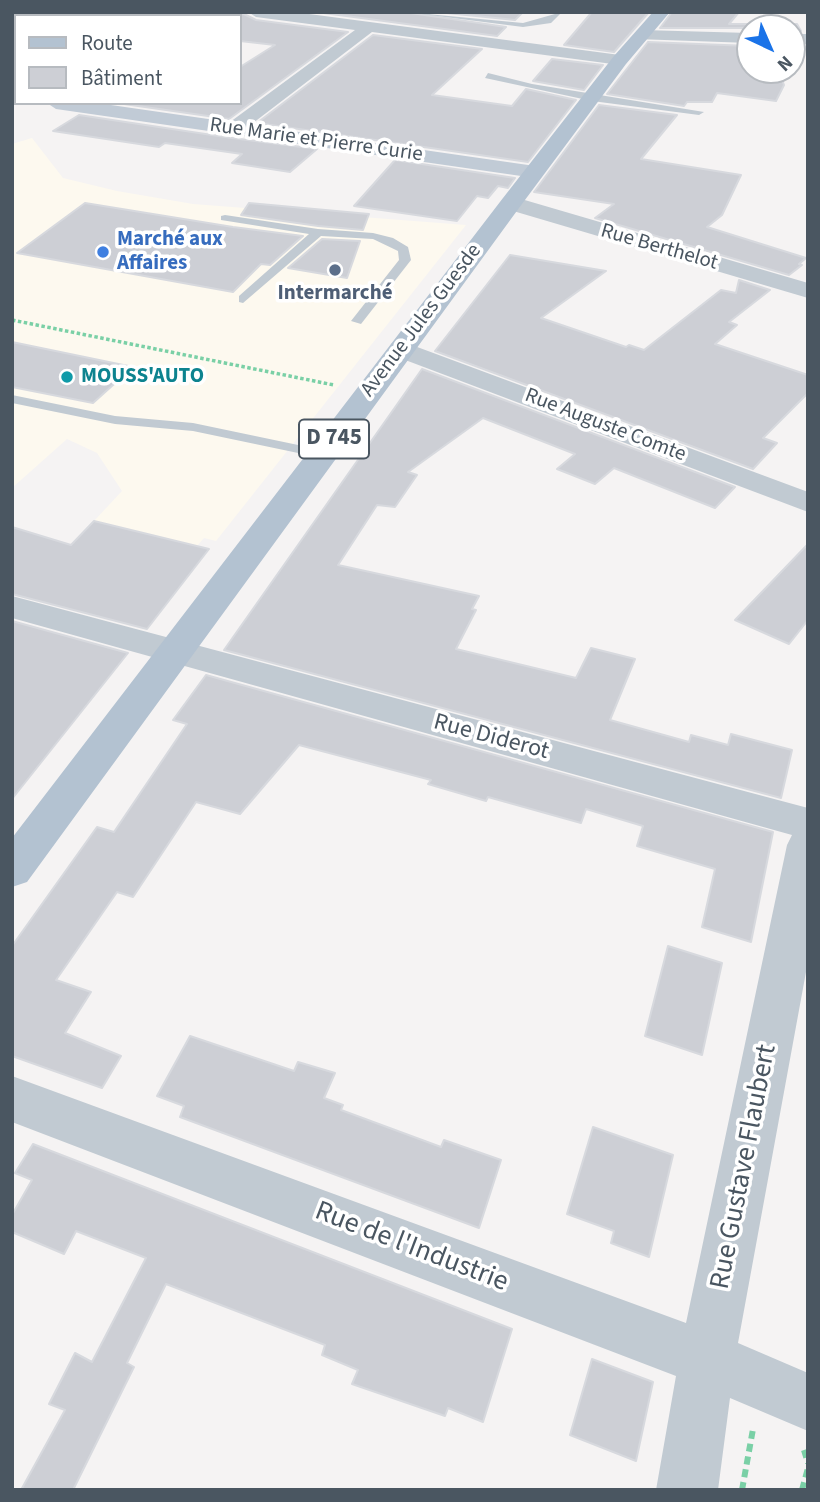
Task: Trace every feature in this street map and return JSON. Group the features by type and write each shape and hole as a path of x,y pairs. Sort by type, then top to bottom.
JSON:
{"main road":[{"name":"Avenue Jules Guesde","path":"12,870 511,203 620,60 662,12"}],"street":[{"path":"256,12 620,60"},
{"path":"233,129 369,27"},
{"path":"642,35 736,38"},
{"name":"Rue Marie et Pierre Curie","path":"69,105 535,172"},
{"name":"Rue Berthelot","path":"511,203 808,291"},
{"name":"Rue Auguste Comte","path":"401,349 808,503"},
{"name":"Rue Diderot","path":"12,607 808,824"},
{"name":"Rue Gustave Flaubert","path":"687,1490 707,1359 808,845"},
{"name":"Rue de l'Industrie","path":"12,1099 707,1359 808,1402"}],"lane":[{"path":"410,12 523,25 548,21 558,12"},
{"path":"488,76 532,87 699,112"},
{"path":"225,218 318,233 373,236 389,240 404,249 405,260 357,321"},
{"path":"243,299 318,233"},
{"path":"12,399 58,402 115,420 193,427 323,454"}],"path":[{"path":"12,320 369,391"},
{"path":"742,1490 754,1422"},
{"path":"802,1490 808,1468"}],"shaded area":[{"path":"32,138 63,178 117,191 193,204 466,225 216,541 204,538 197,546 94,521 122,491 97,453 67,439 12,488 12,144"}],"building":[{"path":"316,12 404,12 506,27 497,36"},
{"path":"437,12 523,12 515,20"},
{"path":"592,12 649,12 614,52 564,45"},
{"path":"672,12 739,12 729,24 736,24 736,28 660,28"},
{"path":"240,14 256,20 348,32 229,119 131,105 242,105 242,66 275,45 242,41"},
{"path":"373,35 482,49 432,95 512,106 526,89 576,100 528,162 257,123"},
{"path":"648,42 736,45 736,84 784,85 776,101 717,93 712,102 687,102 684,106 607,94"},
{"path":"552,59 603,65 584,90 533,81"},
{"path":"599,105 677,115 641,159 741,175 722,215 707,227 806,258 799,264 802,265 789,275 595,218 614,204 534,192"},
{"path":"79,115 317,149 290,172 232,163 242,154 165,143 159,147 53,131"},
{"path":"395,160 515,178 508,188 498,186 488,198 477,196 457,221 354,206"},
{"path":"85,203 303,236 270,265 261,264 233,292 17,253"},
{"path":"249,203 369,214 363,230 318,226 241,215"},
{"path":"322,239 360,241 347,278 288,268"},
{"path":"510,255 606,271 541,318 626,347 629,345 644,350 721,290 736,293 739,280 770,290 729,322 737,325 715,344 808,375 808,393 763,438 777,443 753,469 435,351"},
{"name":"MOUSS'AUTO","path":"12,342 133,367 93,403 12,387"},
{"path":"422,369 735,487 715,508 614,468 595,484 557,469 575,454 483,418 408,472 417,475 395,507 377,505 338,565 479,596 472,609 476,610 456,649 576,678 591,648 635,659 610,720 689,742 691,735 728,745 731,734 792,750 781,798 224,650"},
{"path":"94,521 209,549 147,629 12,594 12,527 71,545"},
{"path":"808,544 808,620 789,644 735,620"},
{"path":"12,621 128,653 12,799"},
{"path":"206,675 773,832 751,942 702,927 715,869 637,846 643,826 586,809 581,823 488,797 486,801 428,784 431,780 299,745 240,814 196,802 133,897 117,892 56,980 91,992 65,1033 121,1056 102,1088 12,1056 12,946 97,827 114,832 187,724 173,720"},
{"path":"668,946 722,963 702,1055 645,1036"},
{"path":"190,1036 294,1071 298,1062 335,1073 324,1098 343,1105 341,1110 441,1147 444,1140 501,1160 479,1228 180,1117 184,1106 157,1096"},
{"path":"593,1127 673,1155 649,1257 611,1243 614,1231 567,1214"},
{"path":"33,1144 512,1329 483,1422 448,1408 445,1416 352,1384 358,1370 322,1355 325,1345 166,1284 127,1363 134,1367 73,1490 21,1490 65,1410 49,1404 75,1353 92,1362 146,1258 76,1231 64,1254 12,1232 12,1215 32,1180 15,1173"},
{"path":"592,1359 653,1382 636,1461 570,1435"}],"place":[{"name":"Marché aux Affaires","path":"103,252"},
{"name":"Intermarché","path":"335,270"},
{"name":"MOUSS'AUTO","path":"67,377"}]}
